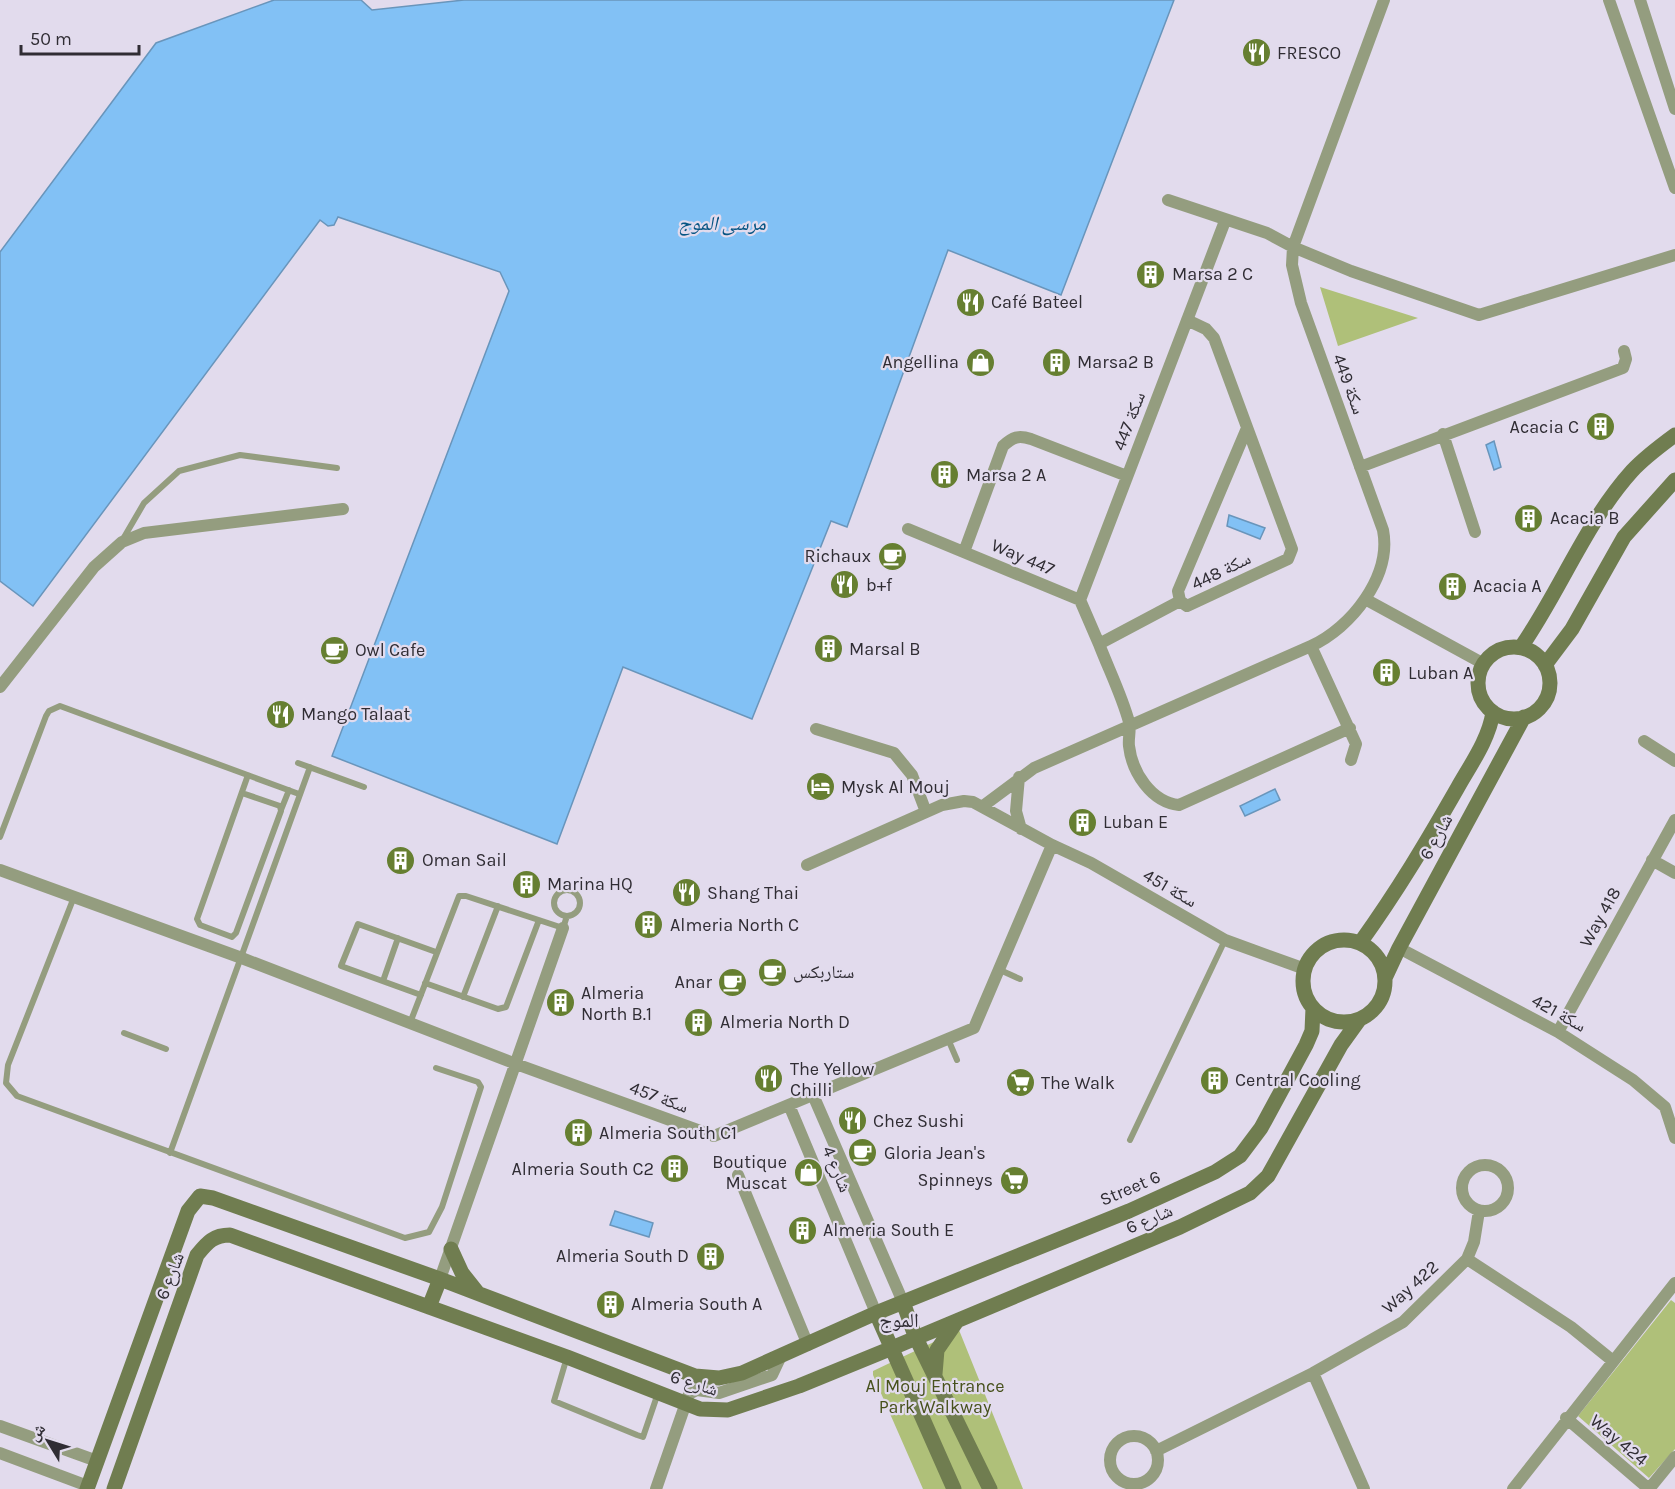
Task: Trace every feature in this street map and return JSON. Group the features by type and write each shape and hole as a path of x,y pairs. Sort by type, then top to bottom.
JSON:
{"street":[{"path":"1293,247 1384,0"},
{"path":"1609,0 1675,188"},
{"path":"1640,0 1675,109"},
{"path":"1168,200 1267,233 1293,247 1351,271 1479,315 1675,255"},
{"name":"سكة 447","path":"1080,600 1225,220"},
{"name":"سكة 449","path":"983,806 1019,777 1130,724 1311,646 1335,633 1365,599 1386,546 1295,284 1293,247"},
{"name":"سكة 448","path":"1187,320 1206,329 1214,338 1291,544 1292,555 1190,606 1180,601 1178,591 1247,428"},
{"path":"1360,467 1623,368 1626,359 1624,351"},
{"path":"1443,434 1475,532"},
{"path":"1521,648 1611,498 1632,471 1675,435"},
{"path":"964,552 1003,446 1012,438 1020,436 1031,439 1127,476"},
{"path":"1545,666 1572,628 1624,537 1675,480"},
{"path":"0,687 94,567 122,542 144,533 343,509"},
{"name":"Way 447","path":"908,529 1080,600"},
{"path":"1365,599 1484,664"},
{"path":"1080,600 1130,724 1129,747 1147,789 1162,801 1179,805 1350,728"},
{"path":"1099,644 1180,601"},
{"path":"1311,646 1356,744 1351,760"},
{"path":"1521,648 1531,651 1545,666 1549,676 1547,696 1542,705 1524,717 1513,719 1493,712 1480,695 1479,673 1484,664 1500,650 1521,648"},
{"name":"شارع 6","path":"1360,943 1418,860 1486,734 1493,712"},
{"name":"شارع 6","path":"1385,978 1524,717"},
{"path":"816,729 894,753 912,775 926,812"},
{"path":"1644,741 1675,761"},
{"path":"1019,777 1016,811 1021,829"},
{"path":"807,865 952,802 964,801 983,806"},
{"name":"سكة 451","path":"983,806 1021,829 1090,862 1225,940 1305,969"},
{"name":"Way 418","path":"1558,1032 1675,820"},
{"name":"سكة 457","path":"0,870 239,957 516,1064 714,1136 974,1028 1052,845"},
{"path":"1652,860 1675,873"},
{"path":"429,1307 565,922"},
{"path":"1338,941 1360,943 1378,956 1385,978 1380,1003 1371,1013 1359,1020 1334,1021 1313,1008 1304,990 1305,969 1317,950 1327,944 1338,941"},
{"name":"سكة 421","path":"1399,948 1558,1032 1633,1080 1665,1107 1675,1138"},
{"name":"Street 6","path":"876,1313 1129,1211 1215,1172 1240,1156 1261,1128 1306,1045 1312,1031 1313,1008"},
{"name":"شارع 6","path":"115,1487 197,1255 212,1238 230,1235 567,1357 685,1403 714,1412 728,1410 799,1386 854,1364 915,1336 1180,1227 1250,1193 1268,1176 1341,1046 1359,1020"},
{"name":"شارع 4","path":"813,1095 903,1302 915,1336 990,1489"},
{"name":"شارع 4","path":"789,1105 876,1313 954,1489"},
{"path":"738,1176 808,1345"},
{"name":"شارع 6","path":"89,1484 188,1211 200,1196 213,1198 440,1279 695,1376 718,1378 742,1373 876,1313"},
{"name":"Way 422","path":"1156,1451 1313,1373 1403,1322 1467,1259 1474,1242 1479,1211"},
{"path":"451,1249 462,1273 479,1294"},
{"path":"1467,1259 1571,1327 1613,1361"},
{"path":"1513,1489 1566,1418 1674,1287"},
{"path":"936,1377 934,1364 936,1350 958,1318"},
{"path":"656,1489 685,1403 692,1391 719,1393 772,1375 781,1356"},
{"path":"854,1364 882,1362 893,1366 904,1376"},
{"path":"1313,1373 1364,1489"},
{"name":"Way 424","path":"1566,1418 1649,1489 1675,1457"},
{"path":"0,1426 97,1461"},
{"path":"0,1453 89,1484 115,1487"}],"lane":[{"path":"122,542 144,503 179,471 240,454 337,468"},
{"path":"0,837 46,716 55,706 299,794"},
{"path":"298,763 364,787"},
{"path":"170,1153 239,957 310,767"},
{"path":"248,775 197,919 200,925 234,935 289,790"},
{"path":"242,792 280,806 281,811"},
{"path":"410,1023 459,896 466,896 539,920 565,922 576,912 580,904 574,892 566,889 555,896 553,904 565,922"},
{"path":"74,897 8,1065 6,1083 17,1096 405,1239 429,1232 442,1207 481,1087 478,1082 436,1068"},
{"path":"464,997 498,906"},
{"path":"425,983 498,1009 506,1007 539,920"},
{"path":"421,995 341,966 358,924 436,952"},
{"path":"383,981 398,938"},
{"path":"1130,1140 1225,940"},
{"path":"1000,970 1020,979"},
{"path":"124,1033 166,1049"},
{"path":"948,1038 957,1060"},
{"path":"567,1357 554,1401 617,1427 643,1437 658,1393"}],"green space":[{"path":"1320,287 1418,318 1338,346"},
{"path":"1671,1300 1675,1303 1675,1449 1649,1478 1578,1416"},
{"name":"Al Mouj Entrance Park Walkway","path":"959,1330 1023,1489 923,1489 873,1375 873,1371"}],"water":[{"name":"مرسى الموج","path":"274,0 361,0 372,10 464,0 1174,0 1061,295 948,250 847,527 831,521 752,719 623,667 557,844 332,756 509,291 500,272 338,217 334,225 328,226 320,220 33,606 0,581 0,252 156,43"},
{"path":"1494,441 1501,467 1494,470 1486,445"},
{"path":"1229,515 1265,528 1260,539 1227,526"},
{"path":"1275,789 1280,800 1245,816 1240,806"},
{"path":"615,1211 653,1223 649,1237 610,1225"}],"place":[{"name":"FRESCO","path":"1256,53"},
{"name":"Marsa 2 C","path":"1151,274"},
{"name":"Café Bateel","path":"970,302"},
{"name":"Angellina","path":"980,362"},
{"name":"Marsa2 B","path":"1056,362"},
{"name":"Acacia C","path":"1600,427"},
{"name":"Marsa 2 A","path":"945,475"},
{"name":"Acacia B","path":"1529,518"},
{"name":"Richaux","path":"892,556"},
{"name":"b+f","path":"845,585"},
{"name":"Acacia A","path":"1452,586"},
{"name":"Marsal B","path":"828,649"},
{"name":"Owl Cafe","path":"334,650"},
{"name":"Luban A","path":"1387,673"},
{"name":"Mango Talaat","path":"280,714"},
{"name":"Mysk Al Mouj","path":"820,787"},
{"name":"Luban E","path":"1082,822"},
{"name":"Oman Sail","path":"401,860"},
{"name":"Marina HQ","path":"526,884"},
{"name":"Shang Thai","path":"686,893"},
{"name":"Almeria North C","path":"649,925"},
{"name":"ستاربكس","path":"772,972"},
{"name":"Anar","path":"733,982"},
{"name":"Almeria North B.1","path":"560,1003"},
{"name":"Almeria North D","path":"699,1022"},
{"name":"The Yellow Chilli","path":"769,1079"},
{"name":"Central Cooling","path":"1214,1080"},
{"name":"The Walk","path":"1020,1083"},
{"name":"Chez Sushi","path":"852,1121"},
{"name":"Almeria South C1","path":"578,1133"},
{"name":"Gloria Jean's","path":"863,1153"},
{"name":"Almeria South C2","path":"675,1169"},
{"name":"Boutique Muscat","path":"808,1172"},
{"name":"Spinneys","path":"1014,1180"},
{"name":"Almeria South E","path":"802,1230"},
{"name":"Almeria South D","path":"710,1256"},
{"name":"Almeria South A","path":"610,1304"}],"district":[{"name":"الموج","path":"899,1320"}]}
